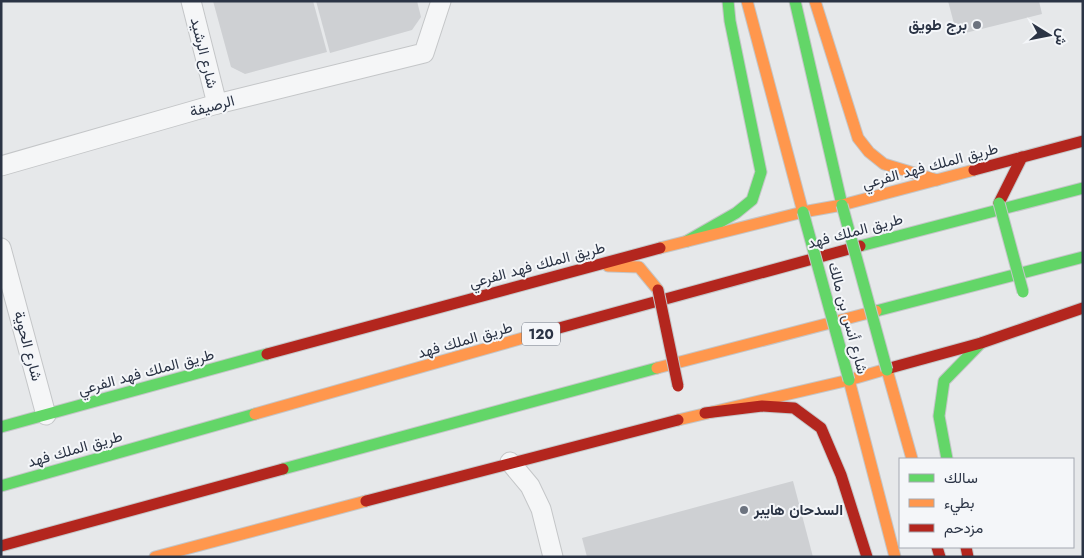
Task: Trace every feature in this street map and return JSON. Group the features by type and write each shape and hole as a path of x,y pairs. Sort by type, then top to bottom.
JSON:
{"main road":[{"path":"687,241 736,213 752,200 761,172 730,21 728,1"},
{"name":"شارع أنس بن مالك","path":"747,1 895,557"},
{"name":"شارع أنس بن مالك","path":"795,1 842,205 912,458"},
{"path":"816,1 858,138 869,152 884,164 937,180"},
{"name":"طريق الملك فهد الفرعي","path":"1,427 593,265 803,212 842,205 1083,141"},
{"path":"1022,157 999,203 1026,294"},
{"name":"طريق الملك فهد","path":"1,486 761,272 958,219 1083,188"},
{"path":"1,546 593,385 1083,257"},
{"path":"593,265 639,267 658,290 676,390"},
{"path":"155,557 637,429 887,370 981,343 1052,313 1083,308"},
{"path":"947,458 939,416 944,381 981,343"},
{"path":"705,413 762,406 794,408 821,428 841,474 867,557"},
{"path":"637,429 665,411"}],"street":[{"name":"شارع الرشيد","path":"191,1 217,104"},
{"name":"الرصيفة","path":"1,166 217,104 424,53 441,1"},
{"name":"شارع الحوية","path":"1,248 46,414"},
{"path":"510,462 530,486 541,508 554,557"}],"building":[{"path":"213,1 313,1 327,52 245,74 231,67"},
{"path":"316,1 417,1 421,17 412,30 330,53"},
{"name":"برج طويق","path":"948,1 1039,1 1042,14 957,35"},
{"name":"السدحان هايبر","path":"793,481 813,557 587,557 582,538"}],"traffic: fast":[{"path":"687,241 736,213 752,200 761,172 730,21 728,1"},
{"path":"795,1 842,205"},
{"path":"860,246 1083,188"},
{"path":"999,203 1023,292"},
{"path":"842,205 887,370"},
{"path":"803,212 849,380"},
{"path":"876,311 1083,257"},
{"path":"947,458 939,416 944,381 981,343"},
{"path":"1,427 267,354"},
{"path":"283,469 657,368"},
{"path":"1,486 255,414"}],"traffic: slow":[{"path":"747,1 803,212"},
{"path":"815,1 858,138 869,152 884,164 937,180"},
{"path":"660,248 803,212 842,205 974,170"},
{"path":"608,266 639,267 658,290"},
{"path":"657,368 876,311"},
{"path":"255,414 548,331"},
{"path":"678,420 849,380 890,368"},
{"path":"887,370 912,458"},
{"path":"849,380 895,557"},
{"path":"155,557 366,501"}],"traffic: jam":[{"path":"974,170 1083,141"},
{"path":"999,203 1022,157"},
{"path":"548,331 860,246"},
{"path":"267,354 660,248"},
{"path":"658,290 678,386"},
{"path":"890,368 981,343 1083,308"},
{"path":"705,413 762,406 794,408 821,428 841,475 867,557"},
{"path":"366,501 678,420"},
{"path":"1,546 283,469"},
{"path":"937,548 940,557"},
{"path":"966,548 968,557"}],"place":[{"name":"برج طويق","path":"977,25"},
{"name":"السدحان هايبر","path":"744,510"}]}
